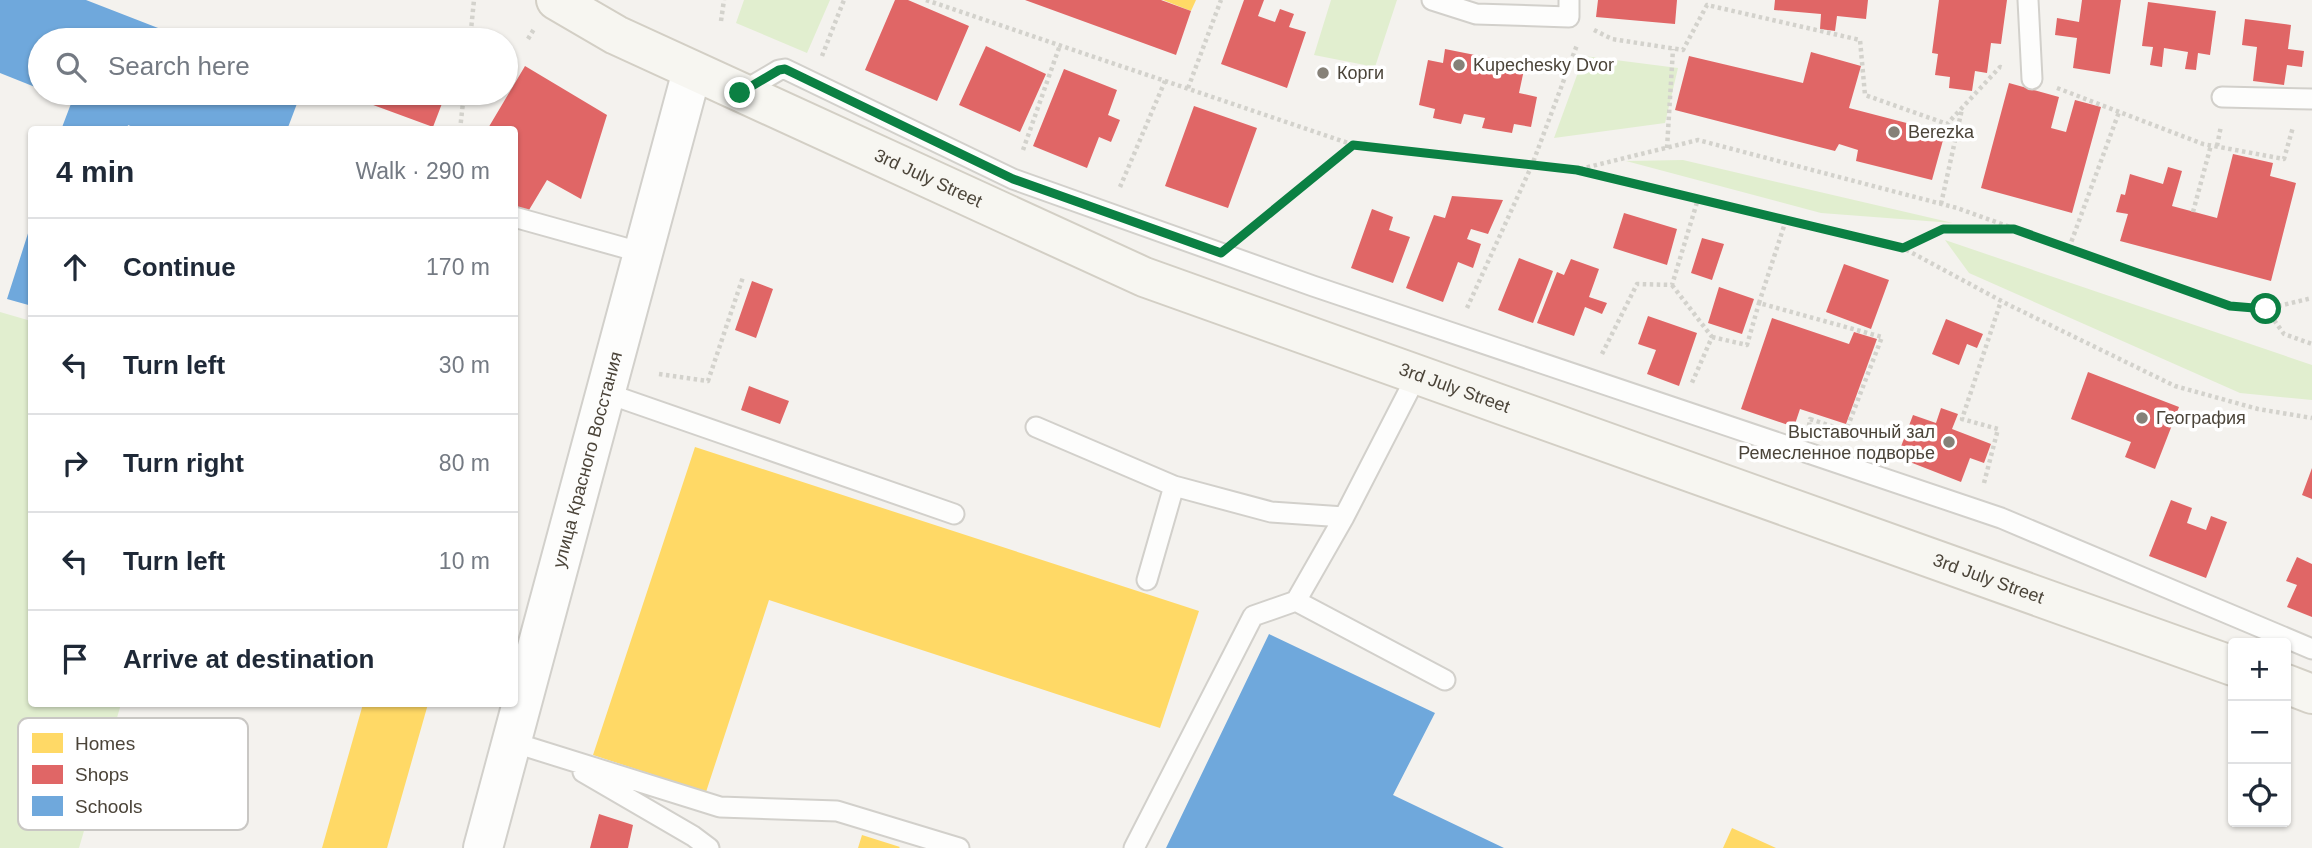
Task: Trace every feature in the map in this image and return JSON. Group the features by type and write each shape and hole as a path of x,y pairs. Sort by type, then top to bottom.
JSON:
{"main road":[{"name":"3rd July Street","path":"556,0 616,35 692,71 1143,278 2228,664"},
{"path":"2291,686 2312,694"}],"street":[{"name":"улица Красного Восстания","path":"483,848 692,71"}],"lane":[{"path":"1432,0 1476,14 1574,14"},
{"path":"2028,0 2032,79"},
{"path":"740,93 785,69 1013,179 1313,286 2001,518 2312,649"},
{"path":"2222,97 2312,99"},
{"path":"518,218 643,253"},
{"path":"1134,848 1253,616 1296,601 1344,517 1417,375"},
{"path":"606,393 954,514"},
{"path":"1036,427 1174,486 1271,512 1344,517"},
{"path":"1147,580 1174,486"},
{"path":"1296,601 1445,680"},
{"path":"512,742 720,807 837,811 959,848"},
{"path":"552,754 709,848"}],"path":[{"path":"471,28 474,0"},
{"path":"721,21 724,0"},
{"path":"818,67 844,0"},
{"path":"926,0 1353,145 1577,170 1903,248 2001,301 2175,386 2258,409 2312,418"},
{"path":"948,7 950,0"},
{"path":"1188,88 1221,0"},
{"path":"1462,319 1532,165 1574,14 1612,39 1683,50 1707,5 1860,40 1865,94 1947,124 2000,67 2211,145 2284,159 2295,120"},
{"path":"1023,150 1060,45"},
{"path":"1667,148 1673,49"},
{"path":"1120,187 1165,81"},
{"path":"460,126 463,105"},
{"path":"1941,204 1963,107"},
{"path":"2069,248 2119,112"},
{"path":"1577,170 1698,140 1941,204 2230,306 2266,309 2312,298"},
{"path":"1221,253 1353,145"},
{"path":"2193,212 2211,145"},
{"path":"1672,285 1698,199"},
{"path":"1672,285 1712,337 1746,345 1786,220"},
{"path":"1903,248 1943,229 2014,229"},
{"path":"660,374 708,381 743,277"},
{"path":"1601,355 1637,284 1672,285"},
{"path":"1981,494 1998,429 1962,419 2001,301"},
{"path":"1759,303 1882,337 1846,431 1810,419 1808,430"},
{"path":"2266,309 2284,334 2312,344"},
{"path":"1690,386 1712,337"}],"green space":[{"path":"744,0 830,0 807,53 736,23"},
{"path":"1331,0 1397,0 1375,67 1314,55"},
{"path":"1584,56 1678,68 1665,123 1554,138"},
{"path":"1683,160 1953,223 1821,213 1626,161"},
{"path":"1945,240 2312,365 2312,400 2240,393 1969,273"},
{"path":"0,312 28,320 28,707 120,707 117,718 18,718 18,830 84,830 79,848 0,848"}],"building: Homes":[{"path":"1163,0 1196,0 1191,11"},
{"path":"695,447 1199,611 1160,728 769,600 706,792 593,755"},
{"path":"362,707 427,707 387,848 322,848"},
{"path":"1732,828 1776,848 1723,848"},
{"path":"862,835 900,847 858,848"}],"building: Shops":[{"path":"895,0 908,0 969,26 937,101 865,70"},
{"path":"1025,0 1161,0 1191,11 1176,55"},
{"path":"1244,0 1264,0 1258,16 1275,22 1280,9 1294,14 1289,27 1306,32 1287,88 1221,64"},
{"path":"1598,0 1677,0 1675,24 1596,17"},
{"path":"1775,0 1868,0 1866,19 1837,16 1835,31 1820,29 1821,14 1774,10"},
{"path":"1939,0 2007,0 2001,44 1991,43 1987,73 1975,71 1972,91 1949,88 1950,77 1935,75 1938,54 1932,53"},
{"path":"2082,0 2121,0 2110,74 2073,68 2077,38 2055,35 2057,18 2079,22"},
{"path":"2148,2 2216,11 2210,55 2198,53 2196,70 2185,69 2188,52 2164,48 2162,67 2150,65 2153,47 2142,46"},
{"path":"2245,19 2291,25 2288,49 2304,51 2302,67 2287,65 2284,85 2253,81 2257,47 2242,45"},
{"path":"986,46 1046,74 1020,132 959,105"},
{"path":"1445,49 1525,65 1519,93 1537,97 1531,127 1514,124 1512,133 1482,128 1485,118 1464,114 1461,124 1433,118 1435,109 1419,105 1428,60 1443,63"},
{"path":"1811,52 1861,66 1849,108 1945,133 1932,180 1856,161 1858,150 1839,144 1835,151 1675,110 1689,56 1803,83"},
{"path":"525,66 607,115 581,199 547,180 526,215 518,210 518,126 489,126 502,105 518,105 518,78"},
{"path":"1064,69 1117,90 1108,115 1120,120 1111,142 1099,137 1087,168 1033,146"},
{"path":"2009,83 2059,97 2051,128 2066,132 2075,100 2101,107 2072,213 1981,188"},
{"path":"373,105 441,105 433,126"},
{"path":"1194,106 1257,128 1228,208 1165,186"},
{"path":"2233,154 2273,163 2270,176 2296,183 2271,281 2120,241 2128,214 2116,212 2121,194 2125,195 2130,174 2163,184 2168,167 2182,171 2172,206 2217,218"},
{"path":"1452,196 1503,200 1488,234 1471,229 1467,239 1481,244 1473,268 1458,262 1443,302 1406,288 1434,215 1445,218"},
{"path":"1372,209 1393,217 1389,230 1410,237 1393,283 1351,268"},
{"path":"1624,213 1677,229 1667,265 1613,248"},
{"path":"1702,238 1724,244 1712,280 1691,273"},
{"path":"1519,258 1553,271 1533,323 1498,310"},
{"path":"1571,259 1599,269 1589,297 1607,303 1602,314 1585,307 1574,336 1537,323 1557,272 1564,275"},
{"path":"1844,264 1889,280 1871,329 1826,312"},
{"path":"752,281 773,289 756,338 735,330"},
{"path":"1719,287 1754,299 1742,334 1708,323"},
{"path":"1648,316 1697,333 1679,386 1647,374 1656,350 1638,344"},
{"path":"1772,318 1849,344 1854,332 1877,339 1846,424 1800,409 1794,427 1741,409"},
{"path":"1946,319 1983,334 1977,348 1967,344 1959,365 1932,354"},
{"path":"2088,372 2179,407 2155,469 2125,457 2131,442 2071,419"},
{"path":"749,386 789,401 780,424 741,410"},
{"path":"1941,408 1958,414 1952,429 1991,444 1984,463 1970,458 1961,482 1897,457 1913,415 1936,423"},
{"path":"2312,468 2312,499 2302,495"},
{"path":"2171,500 2192,508 2187,523 2206,530 2211,516 2227,522 2206,578 2149,556"},
{"path":"2297,557 2312,564 2312,617 2287,607 2297,585 2286,581"},
{"path":"599,814 633,825 628,848 590,848"}],"building: Schools":[{"path":"0,0 86,0 158,28 28,28 28,84 0,73"},
{"path":"70,105 296,105 289,126 63,126"},
{"path":"28,233 28,305 7,299"},
{"path":"1269,634 1435,713 1393,795 1504,848 1166,848"}],"place":[{"name":"Kupechesky Dvor","path":"1459,65"},
{"name":"Корги","path":"1323,73"},
{"name":"Berezka","path":"1894,132"},
{"name":"География","path":"2142,418"},
{"name":"Выставочный зал Ремесленное подворье","path":"1949,442"}],"route":[{"path":"740,93 785,69 1013,179 1221,253 1353,145 1577,170 1903,248 1943,229 2014,229 2230,306 2266,309"}]}
